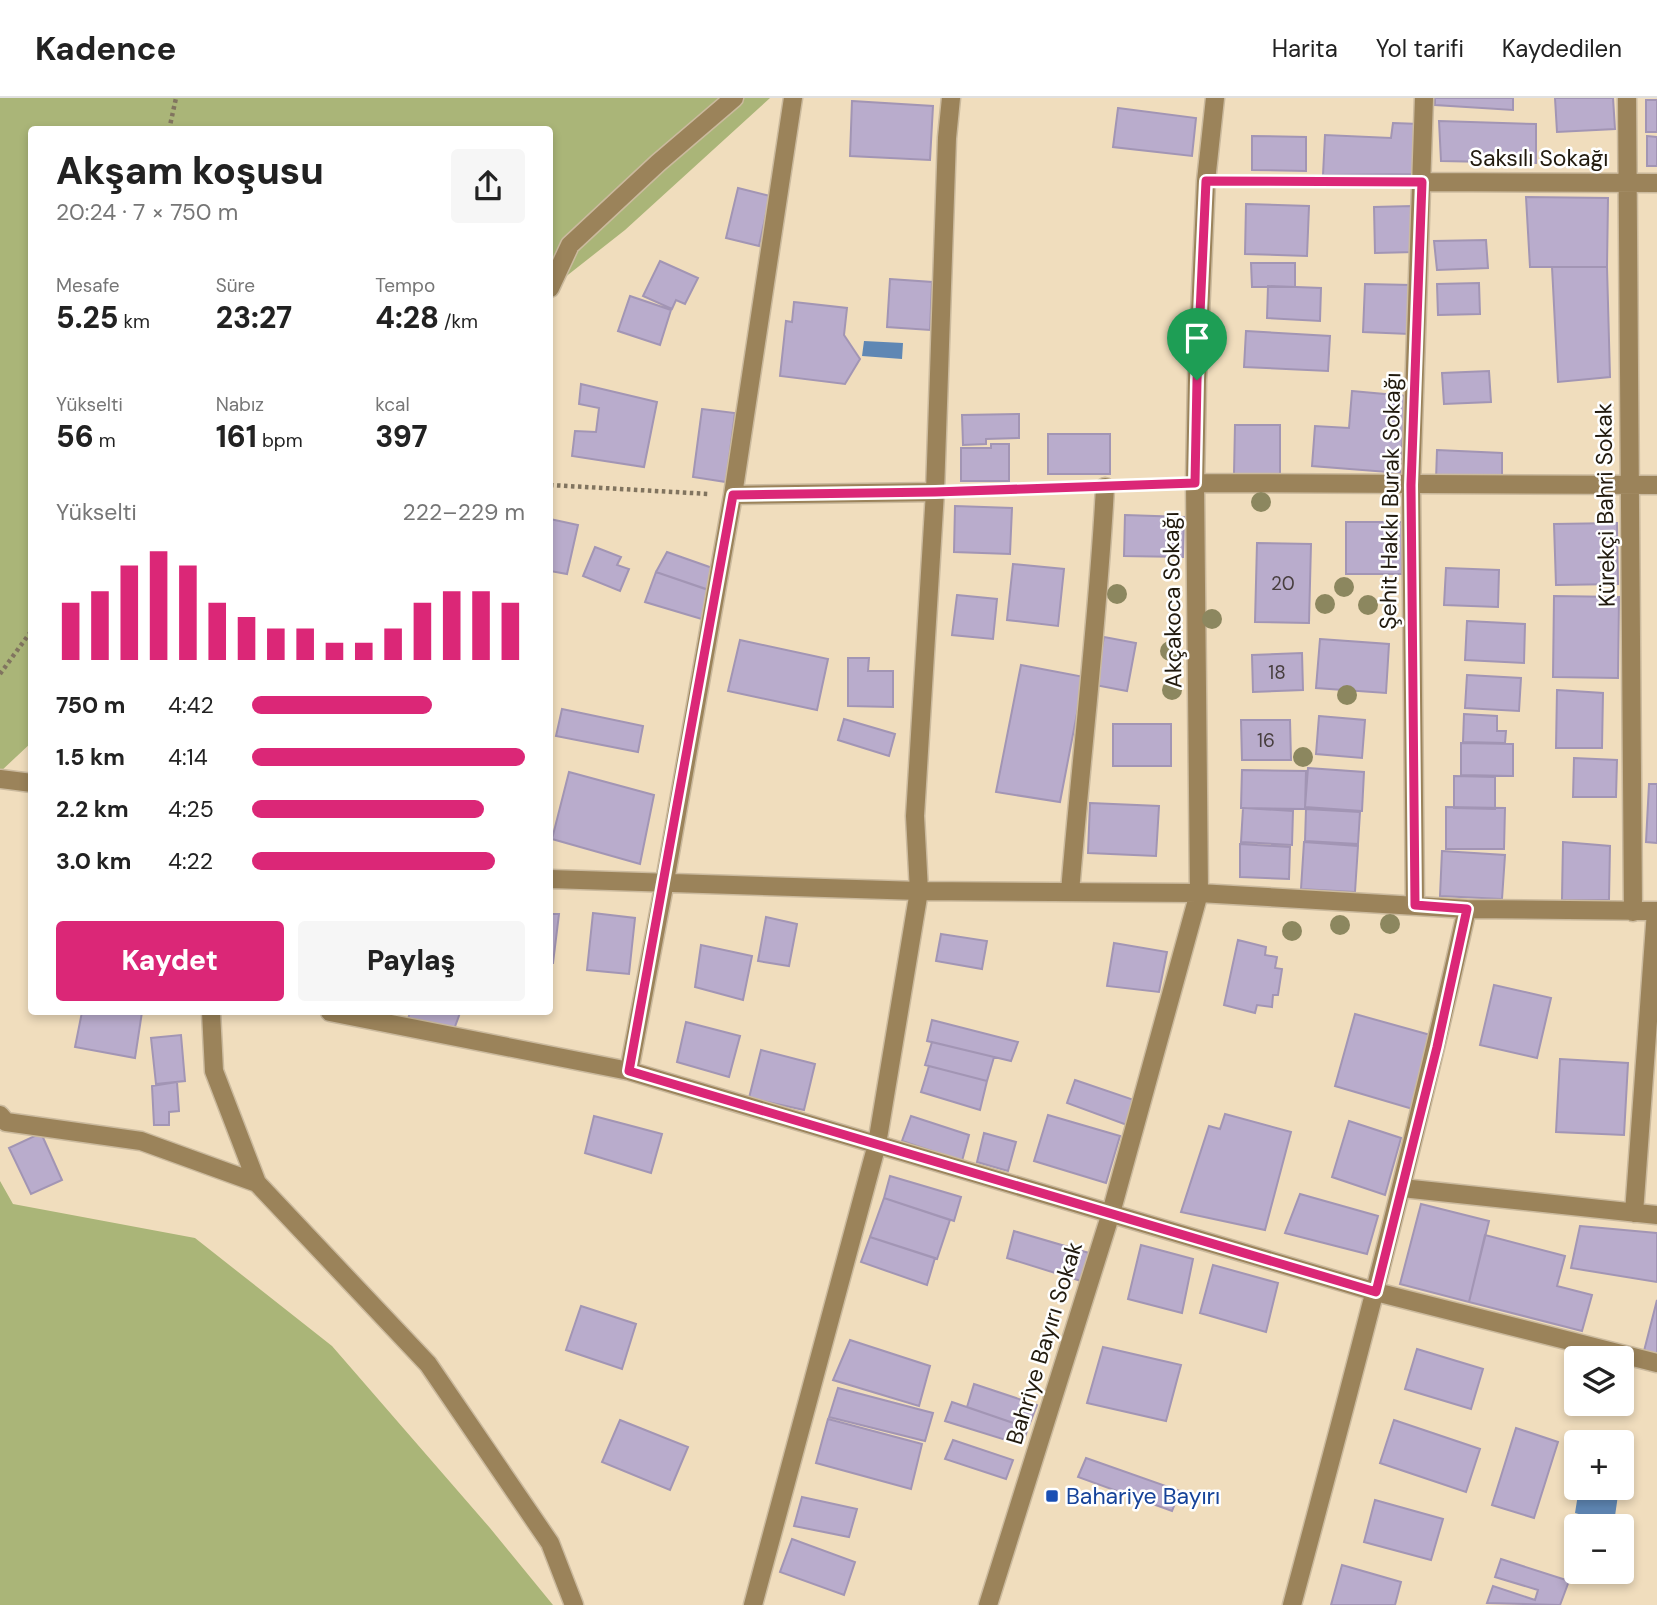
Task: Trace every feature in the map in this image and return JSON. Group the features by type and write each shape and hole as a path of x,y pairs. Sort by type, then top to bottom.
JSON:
{"street":[{"path":"553,260 734,98"},
{"path":"629,1071 733,495 793,98"},
{"path":"753,1605 877,1144 919,891 915,816 935,492 947,138 951,98"},
{"name":"Akçakoca Sokağı","path":"1199,893 1195,483 1197,380 1206,181 1215,98"},
{"name":"Şehit Hakkı Burak Sokağı","path":"1415,905 1411,485 1424,98"},
{"name":"Kürekçi Bahri Sokak","path":"1627,98 1633,912"},
{"name":"Saksılı Sokağı","path":"1422,182 1657,183"},
{"path":"553,282 570,246"},
{"path":"1195,483 1657,485"},
{"path":"1070,892 1100,583 1105,486"},
{"path":"733,495 935,492"},
{"path":"0,779 28,782"},
{"path":"553,879 919,891 1199,893 1467,909 1656,911 1634,1213"},
{"name":"Bahriye Bayırı Sokak","path":"988,1605 1111,1213 1199,893"},
{"path":"1292,1605 1376,1292 1437,1047 1467,909"},
{"path":"211,1015 214,1071 257,1183 428,1364 550,1543 574,1605"},
{"path":"345,1015 629,1071 1376,1292 1657,1363"},
{"path":"0,1115 6,1122 141,1141 257,1183"},
{"path":"1402,1188 1657,1216"}],"path":[{"path":"170,126 176,98"},
{"path":"1206,181 1422,182"},
{"path":"935,492 1195,483"},
{"path":"553,485 733,495"},
{"path":"0,674 28,636"}],"green space":[{"path":"0,98 770,98 625,230 553,287 553,126 28,126 28,746 0,772"},
{"path":"0,1181 13,1204 195,1238 332,1346 553,1605 0,1605"}],"water":[{"path":"864,341 903,343 902,359 862,356"},
{"path":"1577,1500 1617,1500 1615,1514 1575,1513"}],"building":[{"path":"1435,98 1513,98 1513,110 1435,105"},
{"path":"1555,98 1613,98 1615,129 1557,132"},
{"path":"1646,100 1657,100 1657,132 1646,132"},
{"path":"852,101 933,106 930,160 850,156"},
{"path":"1118,108 1196,118 1192,156 1113,147"},
{"path":"1439,121 1536,124 1536,163 1441,161"},
{"path":"1393,123 1419,124 1417,174 1323,175 1325,135 1391,138"},
{"path":"1252,136 1306,137 1306,171 1252,170"},
{"path":"1647,136 1657,137 1657,166 1647,166"},
{"path":"738,188 770,196 759,246 726,238"},
{"path":"1526,197 1608,198 1607,267 1530,267"},
{"path":"1246,204 1309,206 1307,256 1245,254"},
{"path":"1412,206 1414,252 1375,253 1374,207"},
{"path":"1486,240 1488,268 1437,270 1434,241"},
{"path":"660,261 698,278 685,304 676,300 672,309 643,296"},
{"path":"1251,263 1295,263 1295,287 1252,287"},
{"path":"1552,267 1607,267 1610,377 1558,382"},
{"path":"890,279 932,282 930,330 887,327"},
{"path":"1479,283 1480,314 1438,315 1437,284"},
{"path":"1365,284 1411,285 1409,334 1363,332"},
{"path":"1268,286 1321,288 1320,321 1267,318"},
{"path":"630,296 671,310 660,345 618,331"},
{"path":"794,302 847,308 844,335 860,359 845,384 780,376 786,321 792,322"},
{"path":"1246,331 1330,336 1328,371 1244,367"},
{"path":"1489,371 1491,402 1444,404 1442,373"},
{"path":"581,384 657,402 644,467 572,456 575,431 596,432 599,408 579,404"},
{"path":"1352,391 1406,396 1400,473 1312,466 1315,426 1349,428"},
{"path":"702,409 735,413 726,482 693,477"},
{"path":"1019,414 1019,438 986,439 986,444 963,445 962,415"},
{"path":"1235,425 1280,425 1280,474 1234,474"},
{"path":"1048,434 1110,434 1110,474 1048,474"},
{"path":"991,444 1009,444 1009,481 961,481 961,448 991,448"},
{"path":"1437,450 1502,453 1502,482 1436,480"},
{"path":"955,506 1012,508 1010,554 954,552"},
{"path":"1125,515 1184,517 1183,557 1124,556"},
{"path":"553,520 578,525 567,574 553,572"},
{"path":"1346,522 1402,522 1402,574 1346,574"},
{"path":"1617,523 1618,584 1556,585 1554,524"},
{"path":"1257,543 1311,544 1309,623 1255,622"},
{"path":"595,547 621,557 617,565 629,569 620,591 583,576"},
{"path":"667,552 718,570 712,591 656,572"},
{"path":"1013,564 1064,569 1058,626 1007,620"},
{"path":"1446,568 1499,570 1498,607 1444,605"},
{"path":"656,572 714,592 705,620 645,602"},
{"path":"957,595 997,599 993,639 952,635"},
{"path":"1554,596 1619,597 1618,678 1553,677"},
{"path":"1467,621 1525,624 1524,663 1465,660"},
{"path":"1104,637 1136,643 1127,691 1095,685"},
{"path":"1320,639 1389,644 1386,693 1316,688"},
{"path":"740,640 828,659 817,710 728,691"},
{"path":"1302,653 1303,690 1253,692 1252,655"},
{"path":"848,658 869,658 868,671 893,671 893,707 848,706"},
{"path":"1021,665 1084,677 1060,802 996,792"},
{"path":"1467,675 1521,678 1519,711 1465,708"},
{"path":"1557,690 1603,693 1602,748 1556,748"},
{"path":"562,709 643,726 638,752 556,736"},
{"path":"1464,714 1497,716 1497,731 1506,731 1505,743 1463,742"},
{"path":"1319,716 1365,720 1362,758 1316,754"},
{"path":"844,719 895,734 889,756 838,740"},
{"path":"1241,720 1290,720 1291,760 1242,760"},
{"path":"1113,724 1171,724 1171,766 1113,766"},
{"path":"1461,743 1513,744 1513,776 1461,775"},
{"path":"1574,758 1617,760 1616,797 1573,797"},
{"path":"1308,768 1364,772 1362,811 1305,807"},
{"path":"1242,770 1306,771 1305,809 1241,808"},
{"path":"569,772 654,795 640,864 553,839"},
{"path":"1454,776 1495,777 1495,809 1454,808"},
{"path":"1649,784 1657,784 1657,843 1646,842"},
{"path":"1090,803 1159,806 1156,856 1088,853"},
{"path":"1446,807 1505,808 1504,849 1446,849"},
{"path":"1243,808 1293,811 1292,845 1241,842"},
{"path":"1306,809 1360,812 1358,844 1305,841"},
{"path":"1304,842 1358,846 1355,892 1301,889"},
{"path":"1563,842 1610,846 1609,900 1562,900"},
{"path":"1240,844 1290,847 1289,879 1240,877"},
{"path":"1442,851 1505,855 1502,899 1440,896"},
{"path":"593,913 635,918 629,974 587,970"},
{"path":"553,914 559,914 553,963"},
{"path":"766,917 797,924 789,966 758,961"},
{"path":"941,934 987,941 982,969 936,961"},
{"path":"1238,940 1266,947 1265,955 1277,957 1275,968 1282,969 1278,995 1273,995 1272,1007 1257,1005 1255,1013 1224,1005"},
{"path":"1114,943 1167,952 1159,992 1107,986"},
{"path":"701,945 752,956 743,1000 695,987"},
{"path":"1494,985 1551,998 1537,1058 1480,1045"},
{"path":"1355,1014 1434,1036 1416,1110 1335,1086"},
{"path":"81,1015 142,1015 135,1058 75,1047"},
{"path":"409,1015 459,1015 453,1032 406,1026"},
{"path":"932,1020 1018,1042 1011,1061 927,1041"},
{"path":"686,1022 740,1036 729,1077 677,1062"},
{"path":"181,1035 185,1081 156,1084 151,1038"},
{"path":"932,1042 994,1057 987,1081 925,1065"},
{"path":"761,1050 815,1064 804,1110 749,1098"},
{"path":"1560,1059 1628,1063 1624,1135 1556,1132"},
{"path":"929,1066 987,1081 980,1110 921,1092"},
{"path":"1075,1080 1137,1101 1127,1125 1067,1103"},
{"path":"177,1082 179,1111 169,1112 169,1125 154,1125 152,1086"},
{"path":"1225,1114 1291,1132 1265,1230 1181,1212 1209,1126 1220,1129"},
{"path":"1048,1115 1120,1136 1106,1183 1034,1161"},
{"path":"594,1116 662,1134 651,1173 585,1153"},
{"path":"911,1116 969,1135 962,1161 902,1141"},
{"path":"1349,1121 1401,1138 1385,1195 1332,1177"},
{"path":"41,1133 62,1180 31,1194 9,1148"},
{"path":"984,1133 1016,1142 1008,1171 977,1162"},
{"path":"890,1176 961,1197 954,1221 884,1198"},
{"path":"1300,1194 1378,1216 1367,1254 1285,1233"},
{"path":"884,1198 950,1220 937,1259 870,1237"},
{"path":"1421,1204 1489,1221 1469,1302 1400,1284"},
{"path":"1580,1226 1657,1233 1657,1282 1571,1268"},
{"path":"1014,1231 1089,1253 1081,1281 1007,1258"},
{"path":"1485,1235 1565,1256 1557,1286 1592,1295 1582,1331 1469,1302"},
{"path":"870,1237 935,1258 927,1285 861,1262"},
{"path":"1141,1245 1193,1259 1182,1313 1128,1299"},
{"path":"1213,1265 1278,1283 1266,1332 1200,1313"},
{"path":"1657,1300 1657,1354 1644,1351"},
{"path":"581,1306 636,1324 622,1369 566,1350"},
{"path":"850,1340 930,1366 919,1406 833,1380"},
{"path":"1103,1347 1181,1365 1166,1421 1087,1403"},
{"path":"1417,1349 1483,1369 1471,1409 1405,1389"},
{"path":"974,1384 1037,1405 1028,1428 967,1407"},
{"path":"838,1388 933,1413 925,1441 829,1417"},
{"path":"952,1402 1028,1428 1022,1445 945,1421"},
{"path":"828,1419 922,1444 911,1489 816,1463"},
{"path":"620,1420 688,1447 670,1490 602,1462"},
{"path":"1394,1420 1480,1449 1466,1492 1380,1463"},
{"path":"1516,1428 1558,1442 1534,1518 1492,1505"},
{"path":"953,1440 1013,1460 1006,1479 945,1459"},
{"path":"1086,1458 1180,1491 1172,1511 1078,1477"},
{"path":"802,1497 857,1509 849,1537 794,1526"},
{"path":"1375,1500 1443,1519 1431,1560 1364,1542"},
{"path":"792,1539 855,1562 844,1595 780,1572"},
{"path":"1501,1559 1564,1579 1564,1584 1568,1584 1560,1605 1487,1603 1493,1586 1535,1600 1538,1590 1495,1577"},
{"path":"1342,1565 1401,1582 1395,1605 1331,1605"}],"place":[{"name":"Bahariye Bayırı","path":"1052,1496"}],"route":[{"path":"1206,181 1422,182 1411,485 1415,905 1467,909 1437,1047 1376,1292 629,1071 733,495 935,492 1195,483 1197,380 1206,181"}]}
